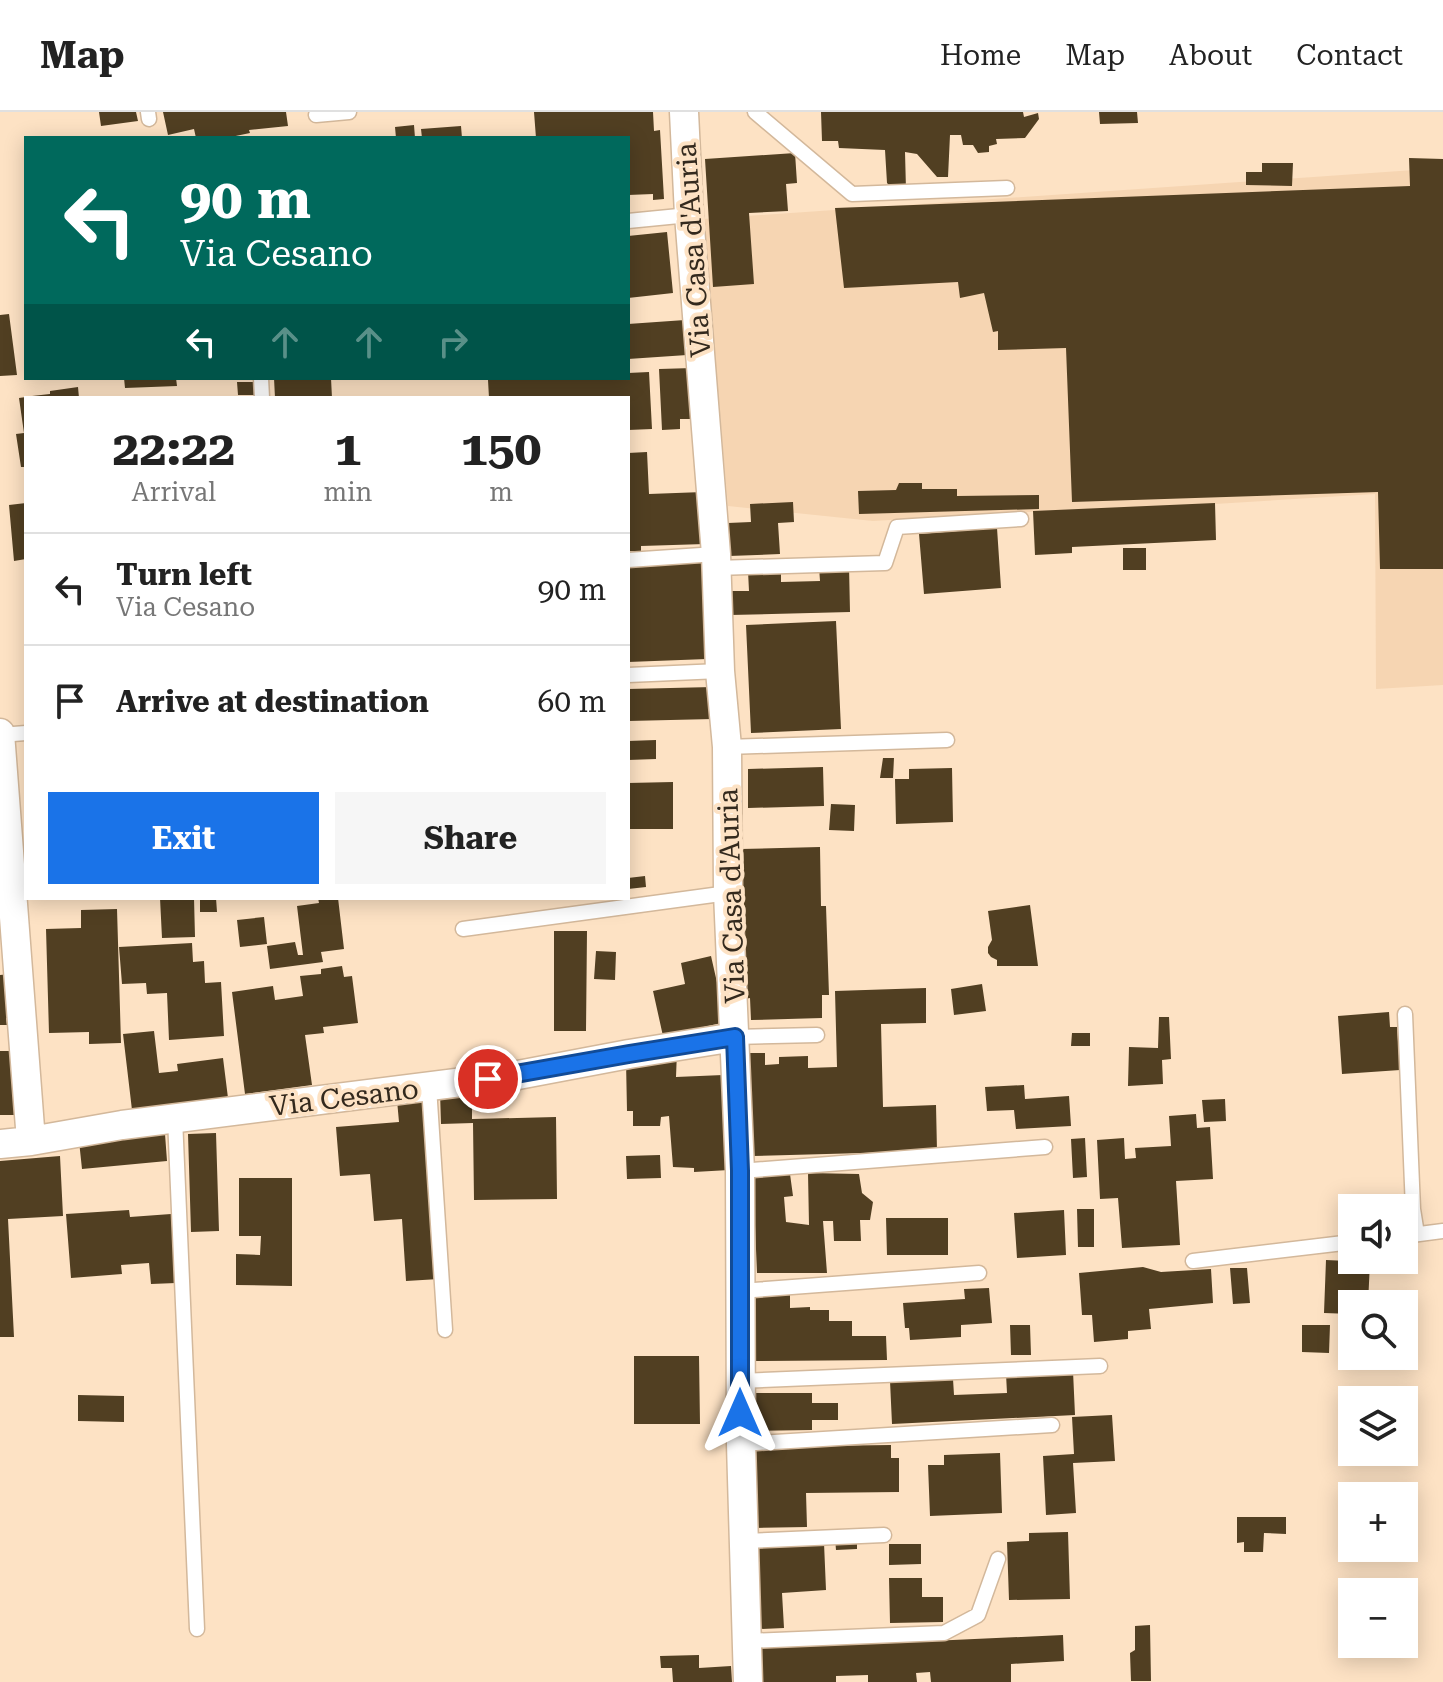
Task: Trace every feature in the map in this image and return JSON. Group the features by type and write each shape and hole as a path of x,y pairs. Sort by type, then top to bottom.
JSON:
{"street":[{"name":"Via Casa d'Auria","path":"684,112 727,747 728,893 740,1171 740,1381 748,1682"},
{"path":"0,734 31,1141"},
{"name":"Via Cesano","path":"0,1144 122,1125 518,1075 735,1037"}],"lane":[{"path":"316,115 349,112"},
{"path":"755,112 852,194 1007,188"},
{"path":"630,221 689,215"},
{"path":"630,560 885,563 897,527 1021,519"},
{"path":"630,675 720,671"},
{"path":"0,734 24,733"},
{"path":"727,747 947,740"},
{"path":"463,929 728,893"},
{"path":"1405,1014 1412,1194"},
{"path":"735,1037 817,1035"},
{"path":"429,1087 445,1330"},
{"path":"175,1118 197,1629"},
{"path":"740,1171 1045,1147"},
{"path":"1418,1234 1443,1231"},
{"path":"1193,1261 1338,1244"},
{"path":"740,1291 979,1273"},
{"path":"740,1381 1100,1366"},
{"path":"741,1444 1052,1425"},
{"path":"744,1541 884,1535"},
{"path":"747,1641 944,1633 978,1615 998,1559"}],"shaded area":[{"path":"1443,168 1443,685 1376,689 1375,494 873,521 728,506 703,219"}],"building":[{"path":"99,112 136,112 138,121 101,126"},
{"path":"163,112 286,112 288,126 249,130 250,133 236,136 196,136 194,129 168,135"},
{"path":"534,112 653,112 654,131 660,130 664,199 653,200 653,194 630,195 630,136 536,136"},
{"path":"821,112 1023,112 1024,117 1038,113 1039,119 1025,138 996,139 997,144 989,146 989,152 978,153 973,145 963,145 961,135 950,135 948,177 937,177 917,154 905,152 906,190 895,191 887,183 885,150 839,148 838,141 822,141"},
{"path":"1099,112 1137,112 1138,123 1100,124"},
{"path":"414,125 415,136 396,136 395,127"},
{"path":"461,126 462,136 422,136 421,129"},
{"path":"795,153 797,183 786,184 788,211 749,213 754,284 713,287 705,159"},
{"path":"1409,158 1443,159 1443,569 1380,569 1378,492 1072,502 1066,348 998,350 998,331 993,332 984,293 960,298 958,282 844,288 835,208 1410,186"},
{"path":"1262,163 1293,163 1292,186 1246,185 1246,172 1262,172"},
{"path":"667,232 673,293 630,298 630,236"},
{"path":"9,314 17,375 0,376 0,315"},
{"path":"685,320 687,355 630,359 630,324"},
{"path":"693,368 695,419 680,419 680,429 662,430 659,369"},
{"path":"649,372 652,429 630,430 630,396 489,396 488,380 630,380 630,373"},
{"path":"124,380 176,380 177,386 125,388"},
{"path":"274,380 331,380 332,396 275,396"},
{"path":"237,382 255,382 255,395 238,395"},
{"path":"78,387 79,396 32,396 50,394 50,391"},
{"path":"24,397 24,433 19,398"},
{"path":"24,433 24,467 21,467 16,434"},
{"path":"647,452 649,494 703,492 705,544 641,546 641,551 630,551 630,453"},
{"path":"899,483 922,483 922,489 957,489 957,496 1039,495 1039,509 859,514 858,491 896,490"},
{"path":"793,502 794,522 778,523 780,554 729,556 728,523 751,522 750,504"},
{"path":"24,503 24,559 14,561 9,505"},
{"path":"1215,503 1216,540 1072,547 1072,553 1035,555 1033,511"},
{"path":"997,528 1001,588 924,594 919,534"},
{"path":"1123,548 1146,548 1146,570 1123,570"},
{"path":"703,562 707,659 630,662 630,565"},
{"path":"849,566 850,612 730,615 729,591 749,591 748,571 781,570 781,582 820,581 819,567"},
{"path":"836,621 841,729 751,733 746,625"},
{"path":"713,687 713,719 630,721 630,689"},
{"path":"656,740 656,759 630,760 630,741"},
{"path":"883,758 894,758 893,778 880,778"},
{"path":"823,767 824,806 748,808 748,769"},
{"path":"952,768 953,822 896,824 895,779 909,779 909,769"},
{"path":"673,782 673,829 630,829 630,783"},
{"path":"831,804 855,805 854,831 829,830"},
{"path":"820,847 821,906 826,906 829,995 822,995 822,1018 751,1020 750,998 745,999 741,849"},
{"path":"645,876 646,887 630,889 630,878"},
{"path":"160,900 194,900 195,937 162,938"},
{"path":"200,900 216,900 217,912 200,912"},
{"path":"318,900 338,900 344,949 321,952 323,962 270,969 267,946 295,942 298,955 303,955 297,906 319,903"},
{"path":"1030,905 1038,966 997,966 997,960 988,953 992,940 988,911"},
{"path":"117,909 121,1043 89,1044 89,1032 49,1033 46,929 81,928 81,910"},
{"path":"264,917 267,944 240,947 237,920"},
{"path":"554,931 587,931 586,1031 554,1031"},
{"path":"192,943 193,962 204,961 205,983 221,982 224,1036 169,1040 167,993 147,994 146,983 122,984 119,947"},
{"path":"596,951 616,952 615,980 594,979"},
{"path":"711,956 726,1022 663,1036 653,991 685,984 681,963"},
{"path":"342,966 344,977 352,976 358,1023 323,1027 324,1033 305,1035 312,1085 245,1094 232,992 273,986 275,1000 303,996 300,976 321,974 321,969"},
{"path":"10,974 12,1018 6,1018 7,1025 0,1025 0,975"},
{"path":"982,984 986,1011 954,1015 951,989"},
{"path":"926,988 926,1023 881,1024 883,1107 936,1105 937,1151 753,1156 749,1053 765,1053 765,1065 779,1064 779,1057 808,1056 808,1068 837,1067 835,991"},
{"path":"1389,1012 1390,1027 1397,1027 1400,1070 1342,1074 1338,1016"},
{"path":"1159,1017 1169,1017 1171,1059 1162,1060 1163,1084 1128,1086 1129,1047 1158,1048"},
{"path":"154,1031 159,1073 178,1071 177,1064 223,1058 228,1098 132,1110 123,1034"},
{"path":"1072,1033 1090,1033 1090,1046 1071,1046"},
{"path":"0,1051 14,1051 16,1115 0,1115"},
{"path":"677,1051 676,1077 723,1075 729,1170 694,1172 694,1168 673,1167 669,1116 661,1117 660,1126 633,1126 633,1111 627,1111 626,1061"},
{"path":"1024,1085 1025,1099 1069,1096 1071,1126 1016,1129 1014,1110 987,1111 985,1087"},
{"path":"440,1092 472,1092 472,1119 556,1117 557,1199 474,1200 473,1123 441,1124"},
{"path":"425,1098 439,1279 406,1281 402,1219 374,1221 370,1174 340,1176 336,1127 399,1122 397,1100"},
{"path":"1225,1099 1226,1121 1204,1122 1202,1100"},
{"path":"1196,1114 1197,1128 1210,1127 1213,1179 1176,1181 1180,1245 1122,1248 1118,1198 1100,1199 1097,1140 1124,1138 1125,1159 1136,1158 1135,1148 1171,1146 1169,1116"},
{"path":"216,1133 219,1231 191,1232 188,1134"},
{"path":"165,1134 167,1161 82,1169 79,1141"},
{"path":"1085,1138 1087,1177 1073,1178 1071,1139"},
{"path":"660,1155 661,1178 627,1179 626,1156"},
{"path":"60,1156 63,1216 8,1219 14,1337 0,1337 0,1161"},
{"path":"808,1173 859,1174 862,1193 873,1202 870,1220 860,1220 861,1241 834,1241 833,1221 823,1221 827,1273 757,1273 753,1177 790,1174 793,1196 784,1197 786,1222 809,1225"},
{"path":"239,1178 292,1178 292,1286 236,1285 236,1254 260,1255 261,1236 239,1236"},
{"path":"1077,1209 1094,1209 1094,1247 1078,1247"},
{"path":"129,1210 130,1217 171,1214 176,1283 151,1284 149,1263 121,1265 122,1274 71,1278 66,1214"},
{"path":"1064,1210 1066,1255 1017,1258 1014,1213"},
{"path":"886,1218 948,1218 948,1255 887,1255"},
{"path":"1326,1260 1338,1261 1338,1274 1369,1274 1369,1290 1338,1290 1338,1314 1324,1313"},
{"path":"1143,1267 1161,1272 1211,1269 1213,1303 1149,1309 1151,1329 1128,1331 1128,1339 1094,1342 1092,1315 1082,1315 1079,1273"},
{"path":"1230,1268 1247,1268 1250,1303 1233,1304"},
{"path":"989,1288 992,1323 961,1325 961,1337 910,1340 909,1328 905,1328 903,1303 965,1299 964,1289"},
{"path":"754,1294 790,1294 790,1308 829,1310 829,1321 852,1321 852,1336 886,1336 887,1360 755,1361"},
{"path":"1010,1325 1030,1325 1031,1355 1011,1355"},
{"path":"1302,1325 1330,1325 1329,1353 1302,1352"},
{"path":"634,1356 699,1356 700,1424 634,1424"},
{"path":"1073,1371 1075,1415 892,1424 890,1381 953,1379 954,1395 1007,1393 1006,1374"},
{"path":"754,1393 812,1393 812,1403 838,1403 838,1420 812,1420 812,1430 754,1431"},
{"path":"78,1395 124,1396 124,1422 78,1421"},
{"path":"1112,1415 1115,1461 1073,1463 1076,1513 1046,1515 1043,1456 1074,1454 1072,1417"},
{"path":"891,1445 891,1458 899,1458 899,1492 806,1493 807,1527 755,1528 753,1447"},
{"path":"1000,1453 1002,1513 930,1516 928,1465 944,1465 944,1455"},
{"path":"1237,1517 1286,1517 1286,1534 1264,1533 1263,1552 1244,1552 1244,1542 1237,1543"},
{"path":"1068,1532 1070,1599 1009,1600 1007,1542 1029,1541 1029,1533"},
{"path":"857,1537 857,1549 836,1550 835,1538"},
{"path":"824,1543 826,1590 782,1593 784,1628 760,1629 756,1546"},
{"path":"889,1544 921,1544 921,1564 889,1565"},
{"path":"889,1578 922,1578 922,1597 943,1597 943,1622 890,1623"},
{"path":"1150,1625 1151,1681 1131,1681 1130,1653 1135,1650 1135,1626"},
{"path":"1063,1635 1064,1661 1011,1664 1011,1682 931,1682 930,1672 916,1673 917,1682 868,1682 868,1675 836,1676 836,1682 762,1682 760,1644"},
{"path":"699,1655 699,1668 731,1666 732,1682 673,1682 672,1668 661,1668 660,1656"}],"route":[{"path":"488,1079 735,1037 740,1171 740,1413"}]}
